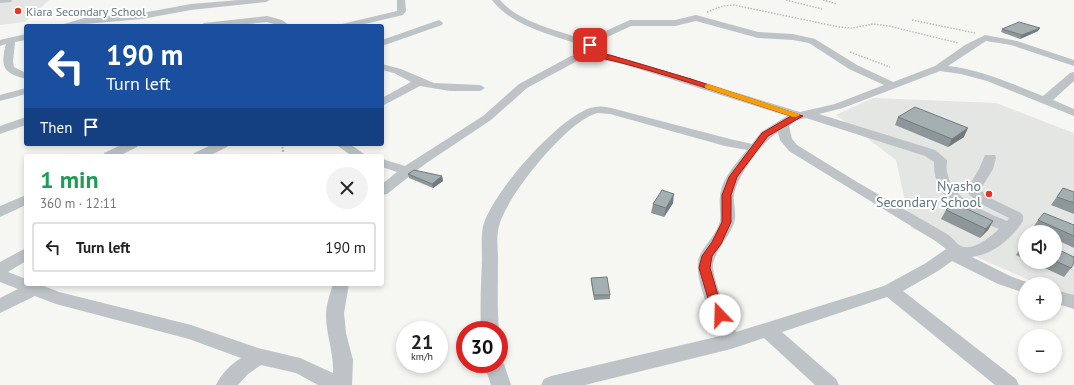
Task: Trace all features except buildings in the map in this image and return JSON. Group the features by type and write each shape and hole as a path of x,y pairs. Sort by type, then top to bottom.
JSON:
{"street":[{"path":"0,1 8,0"},
{"path":"191,7 203,0"},
{"path":"74,24 84,21 142,16 191,7 266,0"},
{"path":"353,24 400,13 402,11 401,0"},
{"path":"496,0 500,7 514,15 608,57 930,153 940,160 940,172 947,190 952,197 972,211 1009,228"},
{"path":"384,189 420,161 486,118 523,86 575,58 585,55 592,50 593,40 630,23 675,23 696,18 758,35 793,37 812,41 853,67 892,85"},
{"path":"222,24 267,19 283,24"},
{"path":"384,42 439,23"},
{"path":"0,44 24,38"},
{"path":"939,68 946,62 986,38 1000,40 1074,63"},
{"path":"0,44 24,42"},
{"path":"12,44 8,57 8,68 12,73 24,76"},
{"path":"384,67 394,69 419,82 444,87 480,88"},
{"path":"730,341 714,302 705,268 707,256 716,244 727,222 727,195 733,177 765,135 792,118 839,106 939,68 949,68 977,74 1006,84 1074,113"},
{"path":"1045,101 1074,75"},
{"path":"384,102 419,82"},
{"path":"0,98 24,92"},
{"path":"489,321 491,226 496,212 503,199 524,170 564,132 587,114 601,109 611,111 722,141 755,148"},
{"path":"0,130 24,122"},
{"path":"783,125 783,132 786,140 793,148 942,238 951,244 953,251 998,277 1018,284"},
{"path":"114,154 129,146"},
{"path":"203,154 219,146"},
{"path":"346,146 358,154"},
{"path":"551,385 730,341 768,330 890,290 932,267 953,251 970,253 990,246 1016,221 1016,216 980,198 973,191 986,169 990,158"},
{"path":"384,164 407,171"},
{"path":"0,212 24,200"},
{"path":"0,269 24,255"},
{"path":"0,275 24,285"},
{"path":"27,286 56,298 191,332 258,356 300,366 337,385"},
{"path":"341,286 335,313 337,333 343,360 342,385"},
{"path":"0,306 34,289"},
{"path":"890,290 1009,385"},
{"path":"1062,298 1074,302"},
{"path":"768,330 829,385"},
{"path":"226,385 241,368 258,356"},
{"path":"497,373 501,385"}],"path":[{"path":"786,0 822,8"},
{"path":"824,0 838,4"},
{"path":"696,18 708,11 734,5 838,27 852,28 873,24 889,26 971,47"},
{"path":"912,20 937,24 980,35 986,38"},
{"path":"849,52 890,67"}],"shaded area":[{"name":"Kiara Secondary School","path":"0,0 49,0 25,22 0,25"},
{"name":"Nyasho Secondary School","path":"873,98 996,103 1074,133 1074,300 1062,295 1062,277 1022,277 911,228 896,160 836,115"}],"slow traffic":[{"path":"708,87 796,115"}],"place":[{"name":"Kiara Secondary School","path":"18,11"},
{"name":"Nyasho Secondary School","path":"989,194"}],"route":[{"path":"590,45 590,48 595,55 608,57 688,80 799,116 792,118 765,135 733,177 727,195 727,222 716,244 707,256 705,268 714,302 720,315"}]}
